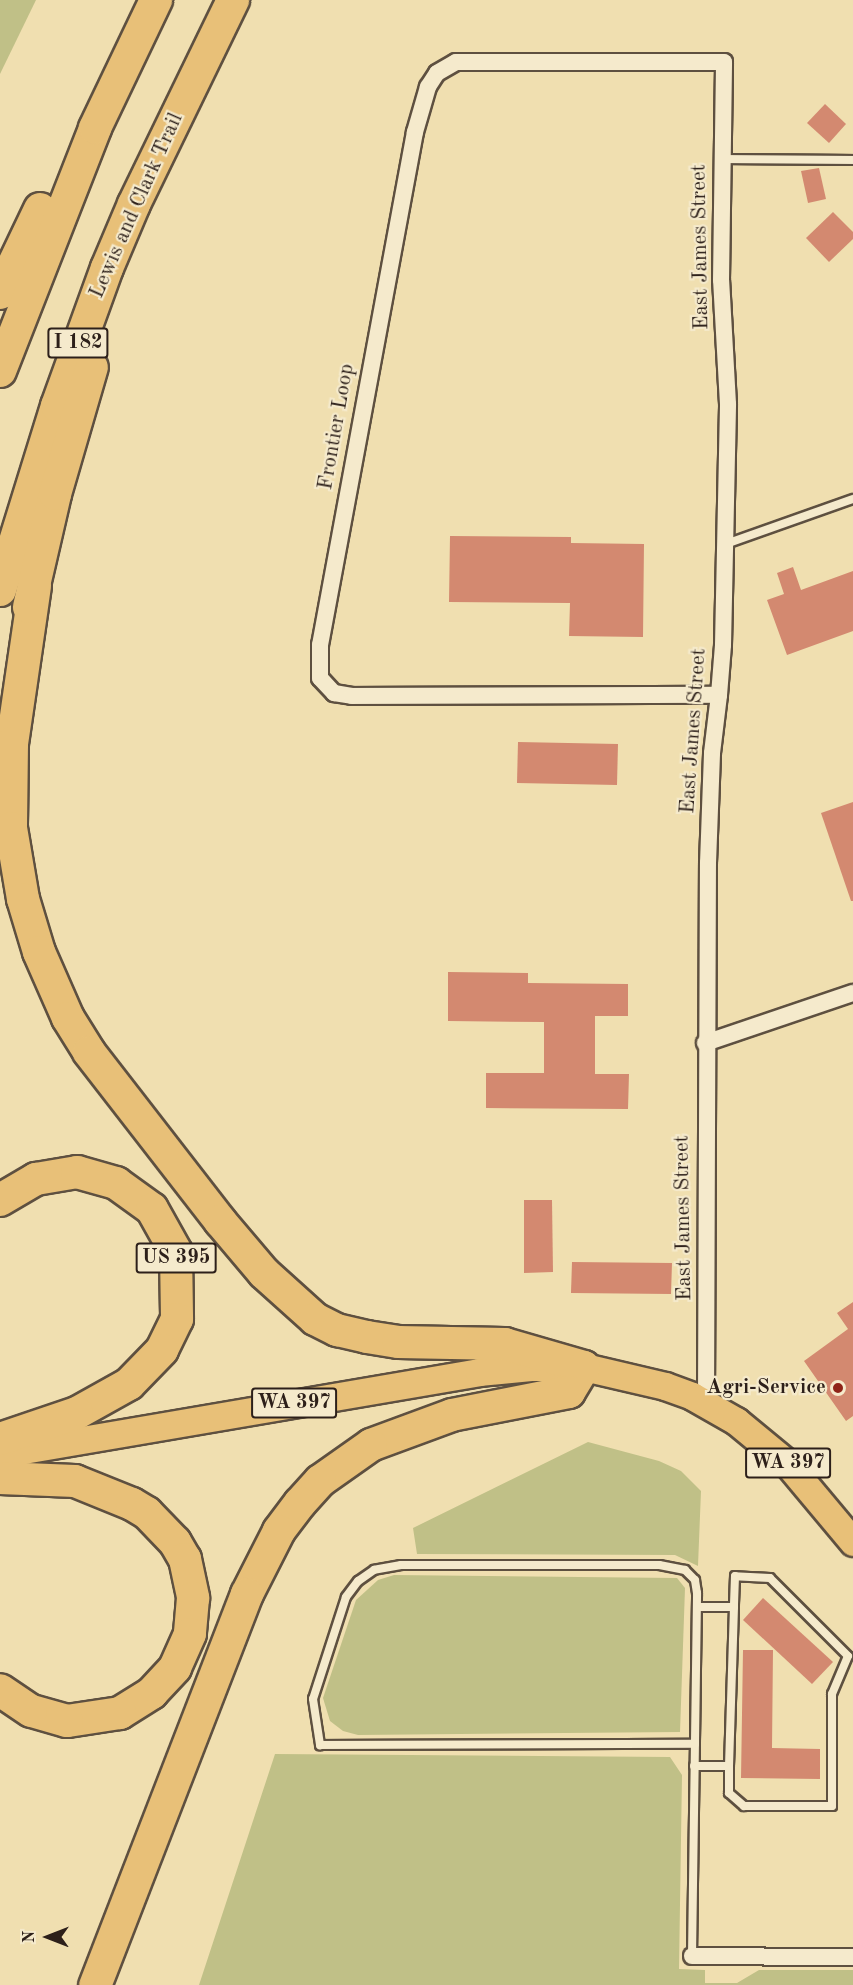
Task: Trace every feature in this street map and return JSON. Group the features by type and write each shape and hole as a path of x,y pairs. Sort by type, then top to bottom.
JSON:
{"highway":[{"name":"I 182","path":"0,371 66,197 156,0"},
{"name":"Lewis and Clark Trail","path":"0,590 83,330 134,204 234,0"},
{"path":"0,293 88,107 141,31"},
{"path":"0,712 88,380 181,105"},
{"path":"35,586 12,743 11,828 23,898 39,952 68,1018 89,1052 235,1238 286,1295 315,1319 337,1330 398,1342 505,1344 584,1367 569,1392 452,1415 371,1445 320,1482 300,1503 279,1531 247,1594 95,1985"},
{"name":"US 395","path":"0,1200 36,1179 77,1172 116,1183 153,1209 176,1252 177,1319 162,1350 129,1384 2,1457"},
{"path":"0,1690 31,1711 67,1721 120,1713 164,1682 184,1651 193,1616 185,1559 175,1542 147,1513 114,1494 2,1457"}],"main road":[{"name":"WA 397","path":"2,1457 479,1372 531,1366 584,1367 649,1380 706,1403 753,1433 787,1463 853,1542"}],"street":[{"name":"Frontier Loop","path":"719,695 352,696 327,688 320,678 318,657 415,132 432,80 446,67 465,61 724,62"},
{"name":"East James Street","path":"706,1403 709,1323 705,1043 711,763 719,695 726,544 728,404 721,280 724,62"},
{"path":"705,1043 853,993"},
{"path":"692,1956 853,1957"}],"lane":[{"path":"723,159 853,160"},
{"path":"726,544 853,499"},
{"path":"692,1956 697,1607 695,1580 685,1570 670,1566 382,1568 366,1574 346,1598 314,1699 320,1745 695,1744"},
{"path":"735,1576 770,1578 848,1656 832,1694 832,1806 744,1806 729,1793 729,1766 735,1576"},
{"path":"697,1607 734,1607"},
{"path":"694,1766 729,1766"}],"green space":[{"path":"0,0 36,0 0,74"},
{"path":"588,1442 659,1461 681,1471 701,1491 698,1566 675,1555 417,1554 413,1528"},
{"path":"394,1575 677,1578 685,1588 680,1732 358,1735 343,1731 330,1721 323,1698 356,1600 378,1580"},
{"path":"275,1754 670,1757 682,1775 679,1969 705,1970 705,1983 737,1983 759,1970 853,1970 853,1985 199,1985"}],"building":[{"path":"825,104 846,124 829,143 807,123"},
{"path":"819,168 826,199 808,203 801,171"},
{"path":"833,212 853,232 853,239 829,262 806,238"},
{"path":"450,536 571,537 571,543 644,544 643,637 569,636 570,603 449,602"},
{"path":"793,567 801,590 853,571 853,631 787,655 767,600 784,594 777,573"},
{"path":"518,742 618,744 617,785 517,783"},
{"path":"853,802 853,901 851,901 821,813"},
{"path":"448,972 528,973 528,983 628,984 628,1016 595,1016 595,1074 629,1074 628,1109 486,1108 486,1073 544,1073 544,1022 448,1021"},
{"path":"524,1200 552,1200 553,1272 524,1273"},
{"path":"572,1262 672,1263 671,1294 571,1293"},
{"name":"Agri-Service","path":"853,1302 853,1416 846,1421 804,1361 848,1329 837,1313"},
{"path":"763,1598 833,1662 812,1684 743,1620"},
{"path":"743,1650 773,1650 772,1748 820,1749 820,1779 741,1778"}],"place":[{"name":"Agri-Service","path":"838,1388"}]}
